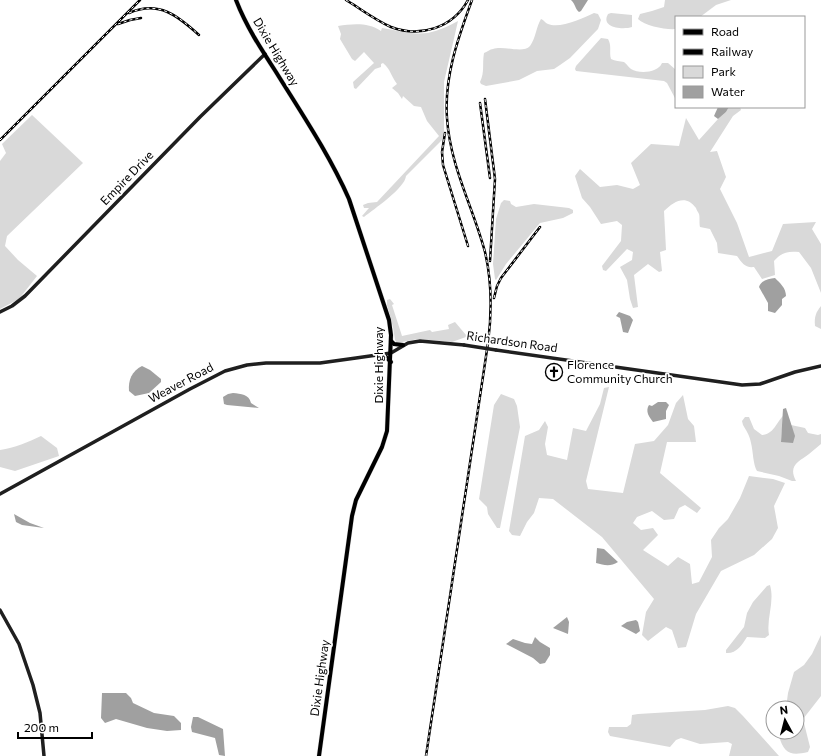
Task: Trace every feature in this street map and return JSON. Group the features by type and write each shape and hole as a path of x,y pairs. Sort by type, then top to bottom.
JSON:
{"main road":[{"name":"Dixie Highway","path":"236,0 245,22 320,143 343,186 349,199 389,320 391,362 387,431 382,447 356,500 352,516 319,756"},
{"path":"391,341 394,344 403,346"},
{"path":"380,355 386,357 391,362"}],"street":[{"name":"Empire Drive","path":"0,312 12,306 25,296 200,117 265,54"},
{"name":"Richardson Road","path":"391,353 403,346 420,341 496,350 742,385 760,384 821,366"},
{"name":"Weaver Road","path":"0,494 190,388 235,367 256,364 320,362 391,353"},
{"path":"0,610 19,644 33,685 40,713 44,756"}],"green space":[{"path":"665,0 731,0 716,5 701,16 675,16 675,29 656,27 645,24 638,19 640,14 664,7"},
{"path":"594,13 598,14 601,20 598,29 570,58 554,69 537,71 519,80 486,86 481,84 484,53 491,49 497,48 527,48 532,43 541,19 548,24 559,25 584,18"},
{"path":"608,14 632,15 632,27 618,28 610,25 606,19"},
{"path":"458,21 444,82 444,134 442,140 406,176 395,192 364,217 362,216 369,208 364,208 363,205 377,202 439,136 427,121 421,107 414,106 403,96 402,99 392,88 397,84 388,68 383,63 381,64 381,67 375,69 356,89 354,88 353,82 374,63 364,52 355,61 352,59 340,39 341,34 338,26 360,24 371,26 381,31 382,28 420,34 437,31"},
{"path":"601,38 608,39 610,44 611,59 624,62 634,71 653,71 662,63 668,63 675,69 675,98 667,83 664,81 576,71 576,66"},
{"path":"728,108 740,108 741,110 733,116 710,152 717,151 726,177 720,189 737,223 749,257 772,251 783,224 816,222 812,229 821,244 821,293 811,268 799,252 788,252 780,256 774,261 775,275 762,279 754,267 746,266 737,256 718,253 717,243 710,229 700,227 699,215 696,208 688,201 680,200 672,204 664,211 666,250 660,252 662,271 659,272 648,264 634,275 638,307 633,308 627,280 620,267 632,260 633,252 627,249 606,271 603,270 602,266 621,241 622,225 617,221 601,224 582,198 575,176 580,169 600,187 617,185 633,189 640,185 631,163 651,144 679,146 686,118 699,140"},
{"path":"32,115 83,163 7,236 5,246 18,260 37,276 19,299 0,309 0,161 6,153 2,144"},
{"path":"504,200 510,201 511,204 516,207 534,204 569,208 573,210 573,213 563,218 540,223 506,264 496,280 493,264 496,219 501,203"},
{"path":"390,299 394,304 392,305 402,336 430,330 432,332 449,329 448,325 455,322 466,337 452,342 418,339 397,343 387,305 387,300"},
{"path":"821,306 821,329 815,326 815,320"},
{"path":"609,387 586,481 588,489 623,493 635,444 654,441 668,425 676,403 683,395 688,419 694,426 696,442 667,442 660,473 701,508 697,513 685,505 679,508 674,519 664,520 652,511 637,517 633,523 641,530 653,528 658,535 643,550 668,566 678,557 690,564 692,584 699,582 712,557 711,540 719,528 728,519 740,498 749,476 773,479 785,483 774,506 778,528 772,539 754,555 721,571 696,614 686,647 678,648 672,630 666,627 648,641 642,635 646,612 654,599 602,537 553,499 539,498 534,513 527,522 520,536 512,535 509,531 525,436 539,430 545,421 548,427 545,444 547,455 567,460 573,428 586,431 600,404 604,388"},
{"path":"501,394 514,399 517,406 520,427 500,528 497,528 488,514 487,507 479,499 494,405"},
{"path":"783,416 781,442 793,433 791,425 805,428 808,433 818,435 821,434 821,444 795,465 793,472 796,481 757,471 750,438 742,421 745,417 749,417 754,429 762,435 769,433"},
{"path":"41,436 57,448 59,456 15,471 0,467 0,450 26,443"},
{"path":"770,585 772,598 768,629 769,635 765,638 747,637 741,646 736,650 726,653 726,650 744,627 747,613 753,602 767,586"},
{"path":"821,635 821,696 805,716 805,700 787,700 794,672 804,665 812,654"},
{"path":"728,706 735,708 779,756 729,756 732,744 728,742 700,744 681,738 676,740 670,747 610,736 608,732 609,727 627,727 631,724 632,715 705,710"},
{"path":"805,727 810,747 808,752 797,754 786,750 780,740 805,740"}],"water":[{"path":"571,0 588,0 579,12"},
{"path":"718,108 728,108 718,119 714,116"},
{"path":"775,278 784,288 786,296 782,299 782,305 775,313 768,311 768,303 759,287 763,281"},
{"path":"619,312 630,316 633,320 628,333 623,332 620,318 616,316"},
{"path":"142,366 150,370 161,379 161,382 149,393 135,396 129,391 129,383 133,373"},
{"path":"233,393 247,396 251,403 259,408 224,404 223,397"},
{"path":"658,402 666,402 669,405 666,411 666,419 653,422 647,409 649,405 652,406"},
{"path":"786,408 795,436 793,443 781,442 783,409"},
{"path":"14,514 30,523 44,528 22,525 16,522"},
{"path":"597,548 604,549 618,562 610,565 596,563"},
{"path":"567,617 569,622 568,634 553,628"},
{"path":"636,620 640,631 636,634 621,626 627,622"},
{"path":"535,637 550,648 550,655 545,663 540,664 533,658 506,644 513,639 532,644"},
{"path":"102,693 126,693 131,698 133,703 154,713 174,716 181,723 181,730 167,731 147,728 116,719 105,723 101,718"},
{"path":"193,717 198,717 223,729 225,756 219,755 215,738 192,732 191,727"}],"railway":[{"path":"0,140 140,0"},
{"path":"346,0 391,27 413,31 424,31 445,24 462,10 468,0"},
{"path":"426,756 488,343 490,320 491,297 485,252 457,170 449,136 447,118 448,88 453,58 472,0"},
{"path":"129,13 140,9 159,9 176,16 199,35"},
{"path":"118,24 141,18"},
{"path":"485,99 495,179 490,261"},
{"path":"480,103 490,178"},
{"path":"445,133 442,152 443,165 468,246"},
{"path":"494,298 501,278 540,227"}],"place":[{"name":"Florence Community Church","path":"554,372"}]}
